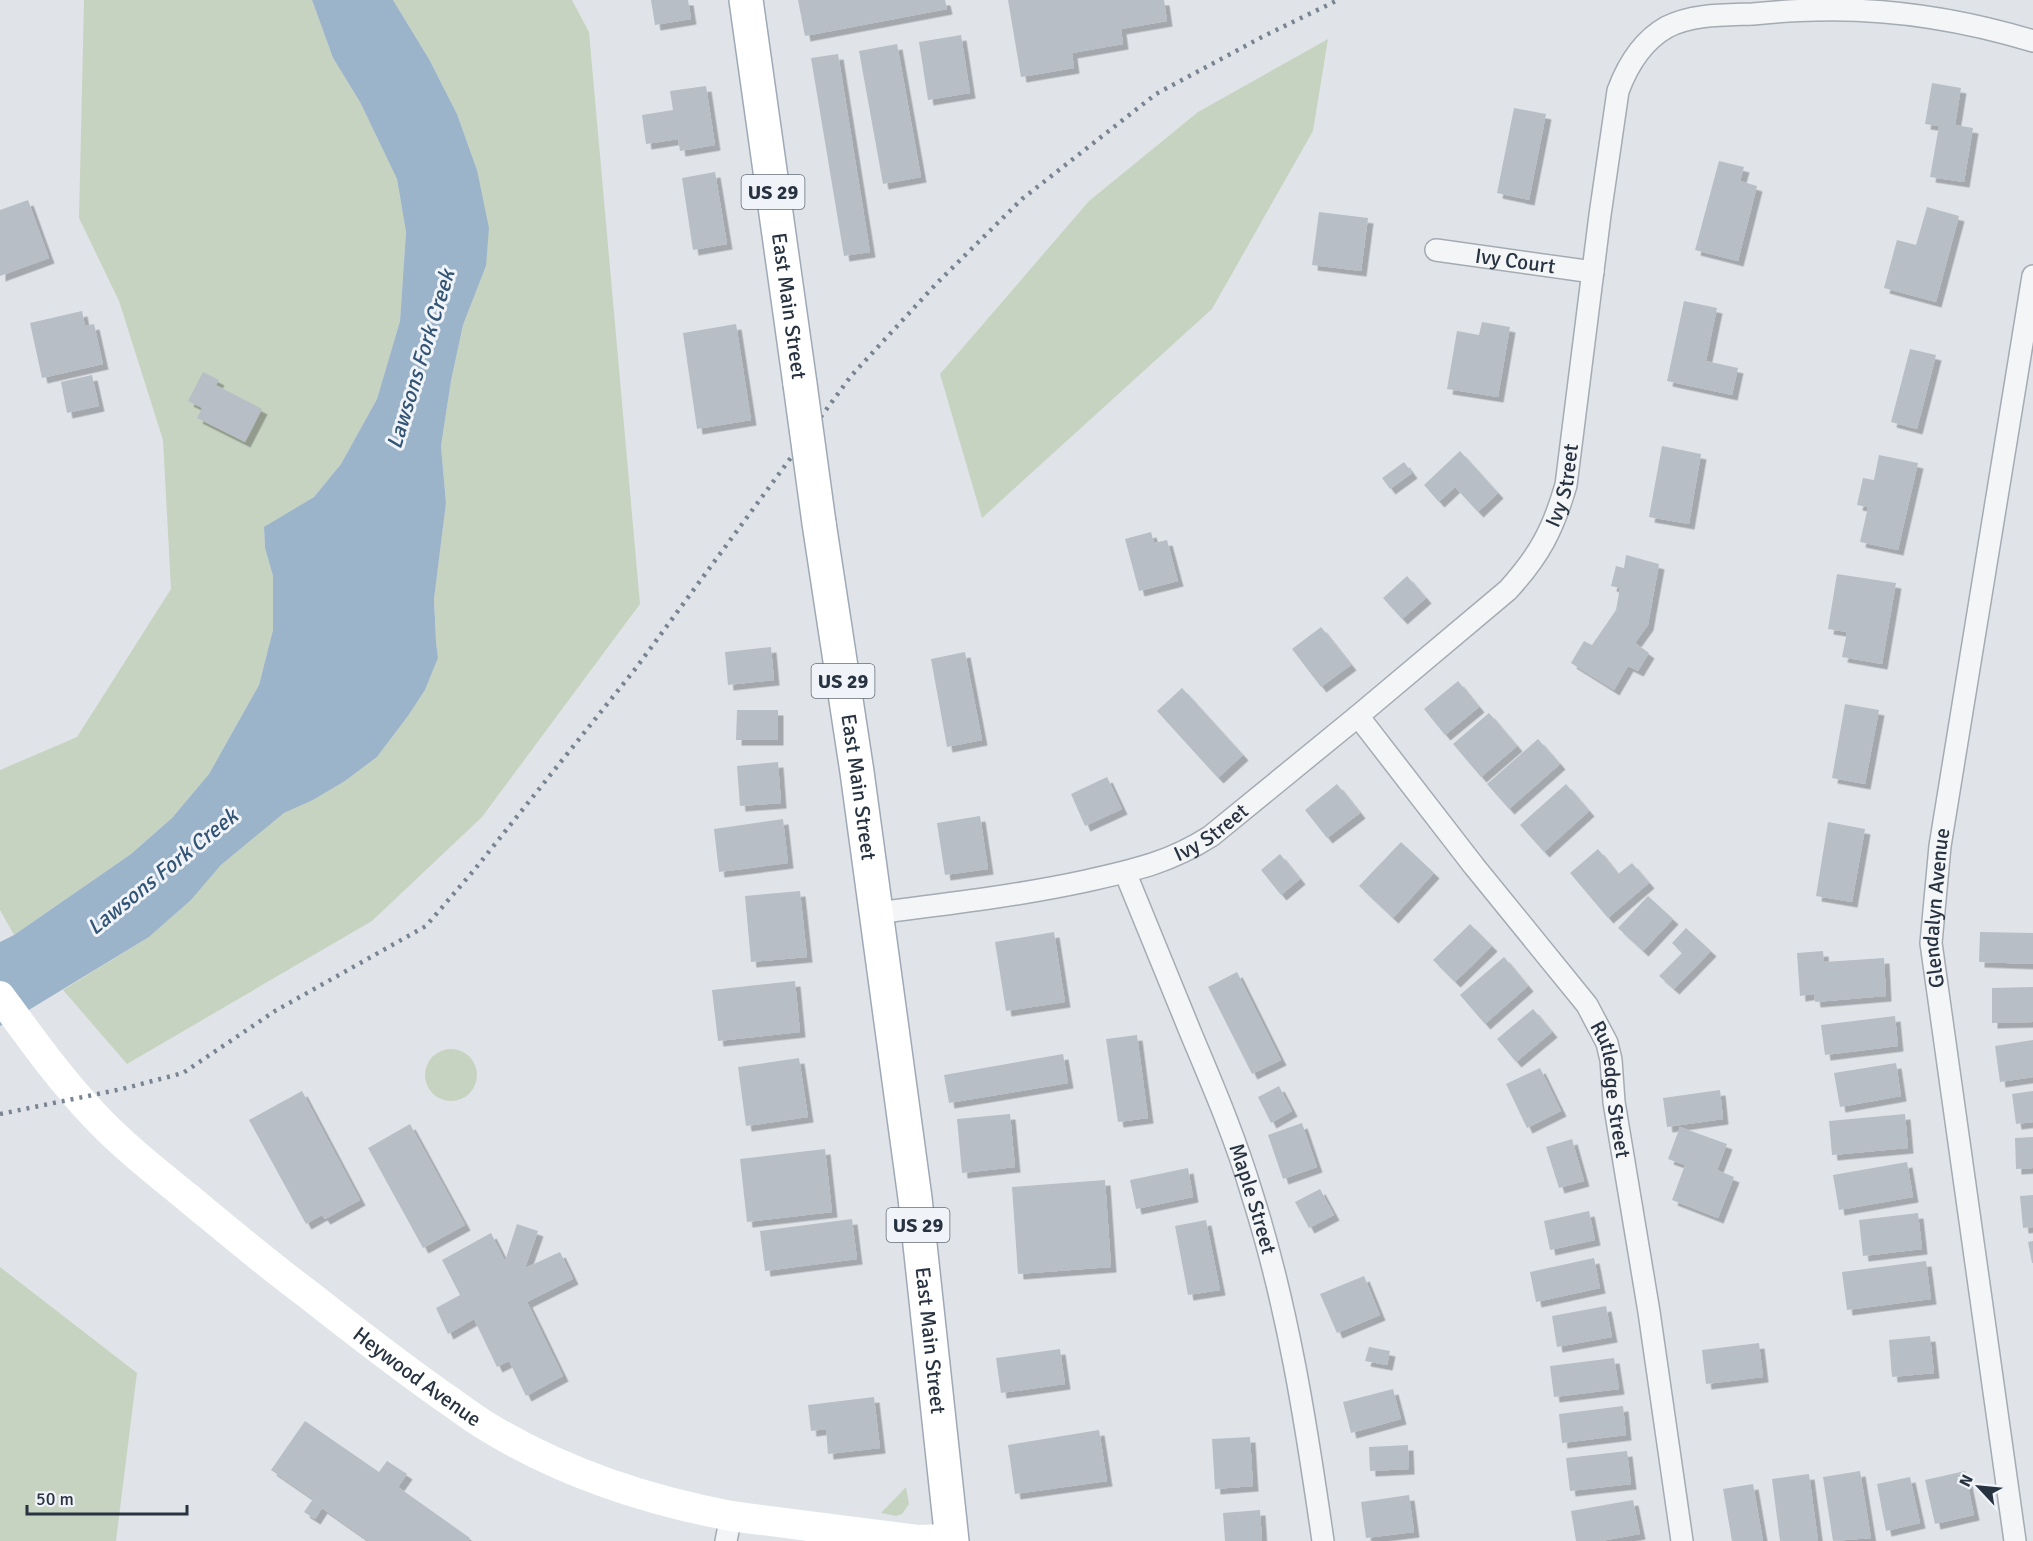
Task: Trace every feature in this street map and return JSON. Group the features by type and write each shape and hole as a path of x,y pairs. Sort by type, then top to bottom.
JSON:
{"main road":[{"name":"East Main Street","path":"746,0 915,1198 951,1540"}],"street":[{"name":"Ivy Street","path":"876,913 1020,895 1125,872 1171,859 1211,836 1358,717 1508,590 1529,567 1546,540 1567,480 1618,90 1625,71 1650,39 1667,27 1706,16 1817,10 1870,11 1922,16 1973,25 2033,41"},
{"name":"Ivy Court","path":"1436,250 1593,272"},
{"name":"Glendalyn Avenue","path":"2015,1541 1931,943 1940,846 2033,276"},
{"name":"Rutledge Street","path":"1358,717 1474,866 1587,1005 1600,1027 1611,1060 1614,1102 1649,1312 1682,1541"},
{"name":"Maple Street","path":"1125,872 1229,1126 1252,1193 1289,1331 1323,1541"},
{"name":"Heywood Avenue","path":"0,996 60,1077 94,1116 129,1150 275,1269 401,1367 484,1425 542,1456 603,1482 670,1503 728,1529 951,1540"}],"green space":[{"path":"84,0 312,0 333,58 360,102 397,179 406,232 400,321 377,399 341,464 314,497 264,528 265,548 273,576 273,630 259,685 209,774 172,818 131,854 14,935 0,910 0,770 77,737 171,589 163,440 119,301 79,218"},
{"path":"393,0 572,0 589,32 640,604 482,817 372,921 127,1064 63,990 149,937 191,900 221,865 284,813 313,800 345,781 377,757 425,690 438,658 434,599 446,503 441,446 463,325 486,266 477,170 457,114 429,59"},
{"path":"1328,39 1313,131 1212,309 982,518 940,374 1089,201 1198,112"},
{"path":"446,1049 456,1049 470,1056 477,1075 470,1094 456,1101 446,1101 436,1097 429,1090 425,1080 425,1070 429,1060 436,1053"},
{"path":"0,1267 137,1373 116,1541 0,1541"},
{"path":"906,1487 909,1504 902,1514 896,1516 881,1513"}],"water":[{"name":"Lawsons Fork Creek","path":"312,0 393,0 429,59 457,114 477,170 489,228 486,266 463,325 441,446 446,503 434,599 438,658 425,690 377,757 345,781 313,800 284,813 221,865 191,900 149,937 0,1026 0,942 14,935 131,854 172,818 209,774 259,685 273,630 273,576 265,548 264,527 314,497 341,464 377,399 400,321 406,232 397,179 360,102 333,58"}],"building":[{"path":"651,0 688,0 691,19 655,25"},
{"path":"798,0 945,0 947,9 805,36"},
{"path":"1008,0 1164,0 1167,21 1121,29 1123,44 1072,53 1074,68 1021,77"},
{"path":"961,35 970,93 928,100 919,42"},
{"path":"897,44 921,177 883,184 859,51"},
{"path":"838,54 870,252 844,256 811,58"},
{"path":"1932,83 1961,88 1955,125 1973,128 1964,182 1930,177 1939,126 1925,124"},
{"path":"706,86 715,145 680,151 678,139 646,144 642,115 673,110 670,91"},
{"path":"1514,108 1546,114 1529,200 1497,193"},
{"path":"1719,161 1744,167 1740,181 1757,186 1738,261 1695,250"},
{"path":"715,172 727,244 693,250 682,178"},
{"path":"28,200 49,258 0,276 0,210"},
{"path":"1927,207 1959,216 1936,302 1884,288 1897,240 1916,245"},
{"path":"1319,212 1368,218 1361,271 1312,265"},
{"path":"1684,301 1717,308 1706,361 1738,368 1732,395 1667,381"},
{"path":"82,311 85,326 94,324 103,364 42,378 30,323"},
{"path":"1482,322 1510,327 1498,397 1447,389 1457,331 1479,335"},
{"path":"736,324 751,420 697,429 683,333"},
{"path":"1910,349 1936,355 1917,429 1891,422"},
{"path":"203,372 219,380 216,385 262,409 245,442 197,418 202,408 188,401"},
{"path":"92,375 99,406 67,413 61,382"},
{"path":"1662,446 1701,454 1689,524 1649,517"},
{"path":"1460,451 1498,493 1478,512 1455,487 1439,502 1424,485"},
{"path":"1879,455 1918,463 1898,550 1860,542 1868,507 1857,505 1863,478 1874,480"},
{"path":"1404,462 1412,473 1390,489 1382,478"},
{"path":"1151,532 1154,543 1167,540 1178,581 1139,591 1125,539"},
{"path":"1626,555 1659,564 1648,625 1635,643 1649,653 1638,671 1628,666 1614,690 1571,663 1584,641 1592,645 1616,610 1620,588 1611,586 1616,566 1624,568"},
{"path":"1837,574 1896,583 1882,664 1842,657 1847,632 1828,629"},
{"path":"1407,576 1426,598 1402,619 1383,598"},
{"path":"1321,627 1351,665 1321,687 1292,649"},
{"path":"771,647 774,680 728,685 725,652"},
{"path":"965,652 982,740 947,747 931,659"},
{"path":"1458,681 1479,707 1445,735 1424,709"},
{"path":"1182,688 1243,755 1218,778 1157,711"},
{"path":"1845,704 1879,710 1865,784 1832,778"},
{"path":"737,710 778,710 778,740 736,740"},
{"path":"1489,713 1517,746 1481,777 1453,744"},
{"path":"1538,739 1560,764 1509,809 1487,784"},
{"path":"778,762 781,803 740,806 737,766"},
{"path":"1107,777 1122,809 1085,826 1071,794"},
{"path":"1337,784 1360,813 1327,838 1305,810"},
{"path":"1566,784 1589,811 1544,852 1520,825"},
{"path":"980,816 988,869 945,875 937,823"},
{"path":"783,819 788,863 719,872 714,829"},
{"path":"1828,822 1865,829 1852,902 1816,896"},
{"path":"1401,842 1434,873 1393,918 1359,886"},
{"path":"1598,849 1618,874 1632,863 1649,883 1608,918 1570,873"},
{"path":"1280,854 1300,879 1281,895 1261,870"},
{"path":"800,891 807,957 751,962 745,896"},
{"path":"1648,896 1673,919 1643,951 1618,928"},
{"path":"1470,924 1492,946 1455,982 1433,960"},
{"path":"1686,928 1711,951 1674,989 1659,976 1682,953 1672,943"},
{"path":"1054,932 1065,1002 1006,1011 995,942"},
{"path":"1980,932 2033,933 2033,964 1979,962"},
{"path":"1823,951 1824,962 1884,958 1886,996 1815,1002 1814,994 1800,996 1797,953"},
{"path":"1504,957 1528,986 1485,1024 1460,995"},
{"path":"1237,972 1281,1060 1252,1074 1208,987"},
{"path":"795,981 800,1032 718,1041 712,990"},
{"path":"2033,987 2033,1022 1992,1023 1992,988"},
{"path":"1533,1009 1552,1032 1516,1062 1497,1039"},
{"path":"1895,1016 1898,1046 1825,1055 1821,1025"},
{"path":"1137,1035 1148,1118 1118,1122 1106,1039"},
{"path":"2033,1040 2033,1077 2000,1082 1995,1046"},
{"path":"1063,1054 1068,1083 949,1103 944,1075"},
{"path":"799,1058 808,1117 746,1126 738,1067"},
{"path":"1896,1063 1901,1096 1840,1107 1834,1073"},
{"path":"1540,1068 1561,1111 1527,1128 1506,1084"},
{"path":"1279,1086 1292,1111 1271,1123 1258,1097"},
{"path":"1720,1090 1723,1119 1667,1127 1663,1098"},
{"path":"302,1091 360,1200 325,1219 322,1215 306,1224 249,1120"},
{"path":"2033,1091 2033,1122 2016,1124 2012,1094"},
{"path":"1010,1114 1015,1167 962,1173 957,1119"},
{"path":"1905,1114 1908,1148 1832,1155 1829,1121"},
{"path":"1302,1123 1317,1167 1283,1179 1268,1135"},
{"path":"410,1124 465,1225 423,1248 368,1148"},
{"path":"1680,1127 1727,1144 1717,1170 1734,1177 1718,1218 1672,1200 1685,1165 1668,1159"},
{"path":"2033,1137 2033,1168 2016,1169 2015,1138"},
{"path":"1572,1139 1584,1181 1559,1188 1546,1147"},
{"path":"825,1149 832,1212 747,1222 740,1159"},
{"path":"1907,1162 1913,1197 1839,1210 1833,1175"},
{"path":"1188,1168 1193,1197 1136,1209 1130,1180"},
{"path":"1105,1180 1111,1267 1018,1274 1012,1187"},
{"path":"1320,1189 1334,1215 1309,1228 1295,1202"},
{"path":"2033,1195 2033,1227 2023,1228 2020,1196"},
{"path":"1589,1211 1595,1240 1550,1250 1544,1221"},
{"path":"1918,1213 1922,1249 1863,1256 1859,1220"},
{"path":"852,1219 857,1259 765,1271 760,1231"},
{"path":"1206,1220 1220,1290 1188,1295 1175,1226"},
{"path":"517,1224 538,1231 525,1268 560,1252 573,1279 527,1302 563,1376 526,1396 509,1361 497,1367 474,1319 448,1334 436,1308 460,1295 442,1260 491,1233 505,1261"},
{"path":"2033,1241 2033,1263 2032,1263 2028,1242"},
{"path":"1594,1258 1600,1288 1536,1302 1530,1272"},
{"path":"1926,1261 1931,1299 1847,1310 1842,1272"},
{"path":"1364,1276 1380,1315 1337,1333 1320,1294"},
{"path":"1606,1306 1612,1337 1557,1347 1552,1316"},
{"path":"1930,1336 1934,1373 1892,1377 1889,1340"},
{"path":"1759,1343 1763,1377 1706,1384 1702,1350"},
{"path":"1369,1347 1390,1351 1387,1365 1365,1361"},
{"path":"1060,1349 1065,1384 1001,1393 996,1358"},
{"path":"1614,1358 1619,1389 1554,1397 1550,1366"},
{"path":"1393,1389 1401,1419 1351,1433 1343,1402"},
{"path":"874,1397 880,1448 828,1454 826,1429 811,1431 808,1405"},
{"path":"1623,1406 1626,1435 1562,1443 1559,1414"},
{"path":"305,1421 379,1472 387,1461 407,1474 398,1487 470,1538 468,1541 369,1541 322,1508 315,1519 304,1512 313,1499 271,1470"},
{"path":"1099,1430 1107,1481 1015,1494 1008,1445"},
{"path":"1250,1437 1253,1486 1215,1489 1212,1439"},
{"path":"1408,1445 1409,1469 1370,1471 1369,1447"},
{"path":"1627,1451 1631,1484 1570,1491 1566,1458"},
{"path":"1860,1471 1871,1538 1833,1541 1823,1477"},
{"path":"1965,1471 1974,1515 1935,1524 1925,1480"},
{"path":"1809,1474 1818,1541 1780,1541 1772,1479"},
{"path":"1910,1477 1920,1523 1886,1531 1877,1484"},
{"path":"1753,1484 1763,1541 1732,1541 1723,1489"},
{"path":"1409,1495 1414,1532 1366,1538 1361,1502"},
{"path":"1633,1500 1640,1534 1601,1541 1576,1541 1571,1511"},
{"path":"1260,1510 1262,1541 1225,1541 1223,1513"}],"railway":[{"path":"0,1114 122,1089 183,1073 275,1011 426,926 475,869 636,668 851,376 936,284 1022,199 1156,94 1262,37 1338,0"}]}
